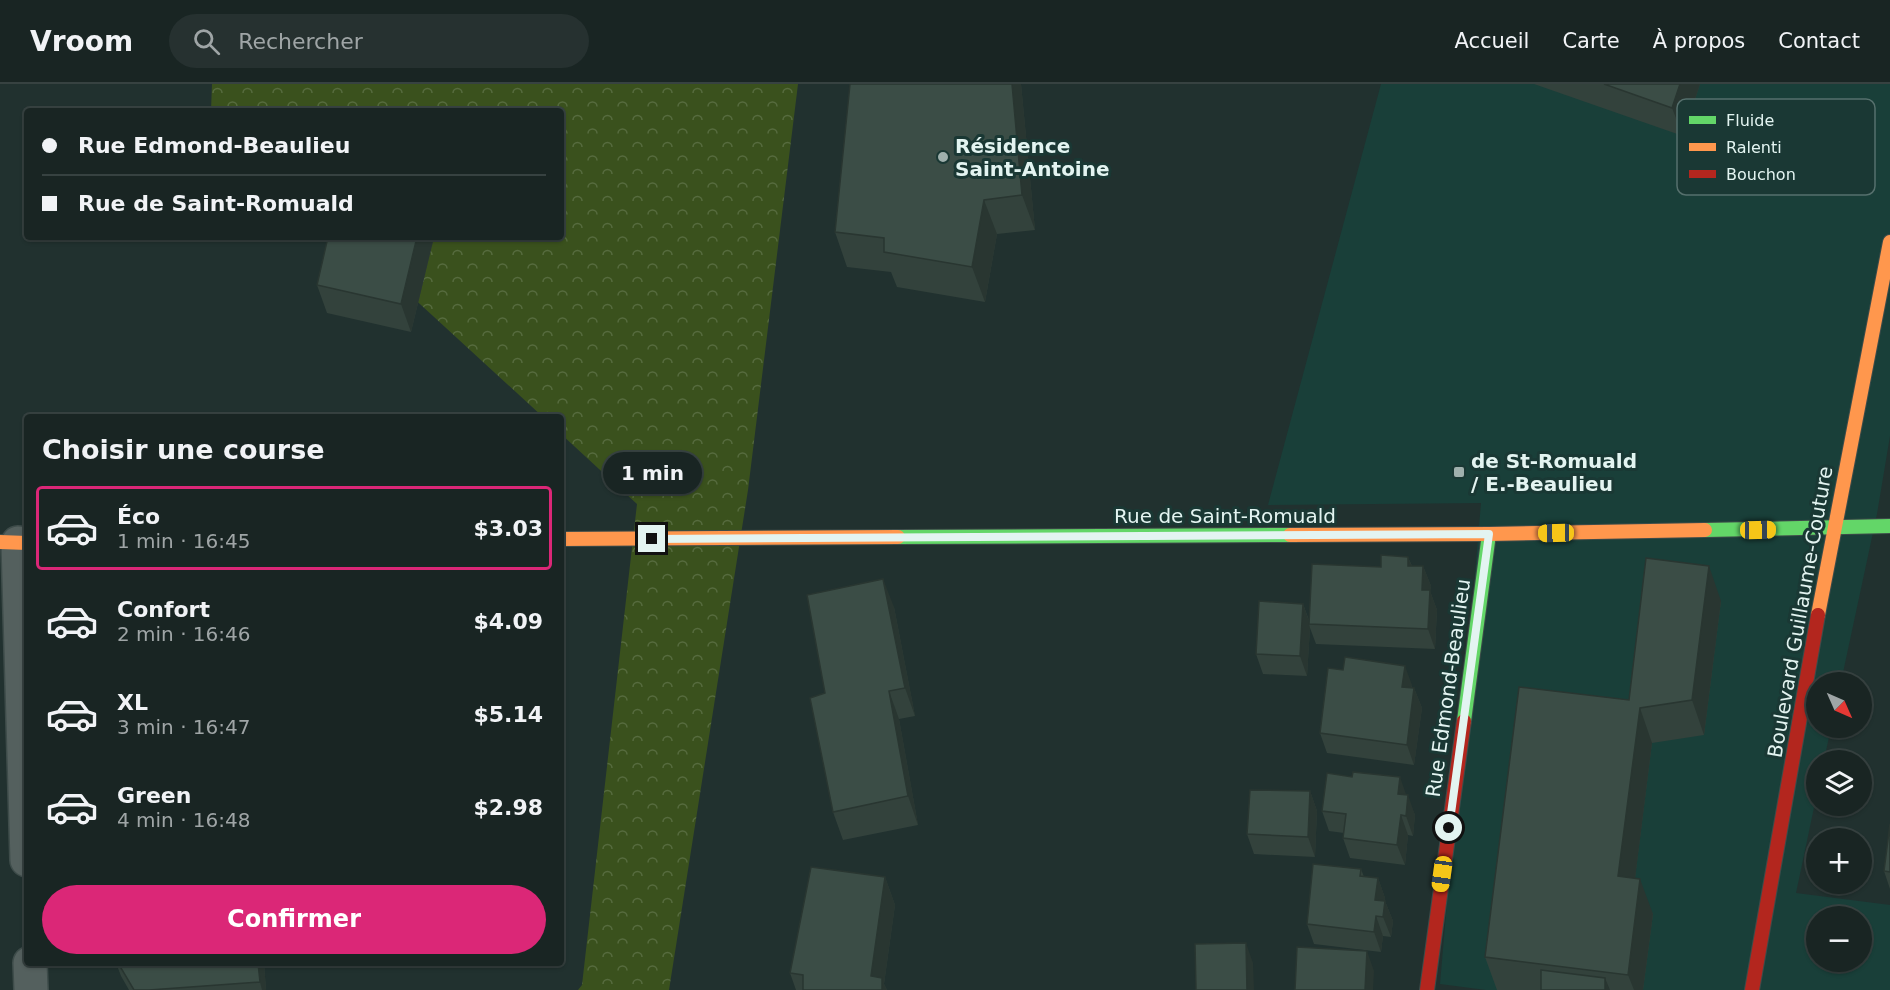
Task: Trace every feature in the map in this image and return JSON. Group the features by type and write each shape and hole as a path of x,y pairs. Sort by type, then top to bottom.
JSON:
{"street":[{"name":"Boulevard Guillaume-Couture","path":"1752,990 1834,528 1890,242"},
{"name":"Rue de Saint-Romuald","path":"564,539 1489,534 1890,526"},
{"name":"Rue Edmond-Beaulieu","path":"1427,990 1489,534"},
{"path":"15,543 24,781"},
{"path":"30,966 31,990"}],"shaded area":[{"path":"1381,84 1890,84 1890,436 1877,514 1843,672 1806,672 1806,738 1829,738 1826,750 1806,750 1806,816 1812,816 1810,828 1806,828 1806,846 1796,893 1890,905 1890,990 1486,990 1440,984 1481,503 1268,505"}],"green space":[{"path":"212,84 798,84 748,490 669,990 578,990 582,985 637,504 564,437 564,414 540,414 350,240 564,240 564,108 211,108"}],"building":[{"name":"Résidence Saint-Antoine","path":"850,84 1012,84 1022,195 984,200 972,267 884,252 884,238 835,232"},
{"path":"1604,84 1680,84 1672,108"},
{"path":"327,240 416,240 401,304 317,285"},
{"path":"1381,555 1408,557 1408,566 1423,566 1422,590 1430,590 1428,629 1309,624 1312,564 1381,567"},
{"path":"1646,558 1709,566 1692,700 1640,708 1618,876 1640,879 1628,975 1485,957 1519,687 1629,700"},
{"path":"883,579 905,688 889,691 908,796 833,812 810,698 825,693 807,595"},
{"path":"1259,601 1303,604 1300,656 1256,654"},
{"path":"1345,657 1405,666 1402,687 1414,688 1407,745 1320,733 1328,668 1343,670"},
{"path":"1353,772 1400,777 1398,794 1408,795 1406,816 1401,815 1397,845 1343,838 1346,814 1322,811 1327,773 1352,777"},
{"path":"1250,790 1310,791 1308,837 1247,834"},
{"path":"1890,824 1890,872 1884,871"},
{"path":"1313,864 1361,869 1360,876 1378,878 1375,900 1385,901 1383,917 1376,916 1374,932 1307,924"},
{"path":"811,867 885,877 871,976 882,978 882,990 803,990 803,975 790,973"},
{"path":"1246,943 1247,990 1196,990 1195,944"},
{"path":"1297,947 1367,951 1365,990 1295,990"},
{"path":"120,966 258,966 260,982 134,990"},
{"path":"1541,970 1605,978 1605,990 1541,990"}],"traffic: fast":[{"path":"1705,530 1890,526"},
{"path":"1464,721 1489,534"},
{"path":"898,537 1290,535"}],"traffic: slow":[{"path":"1818,615 1890,242"},
{"path":"1290,535 1705,530"},
{"path":"564,539 898,537"},
{"path":"0,542 24,543"}],"traffic: jam":[{"path":"1752,990 1818,615"},
{"path":"1427,990 1464,721"}],"place":[{"name":"Résidence Saint-Antoine","path":"943,157"},
{"name":"de St-Romuald / E.-Beaulieu","path":"1459,472"}],"route":[{"path":"652,539 1489,534 1449,828"}]}
